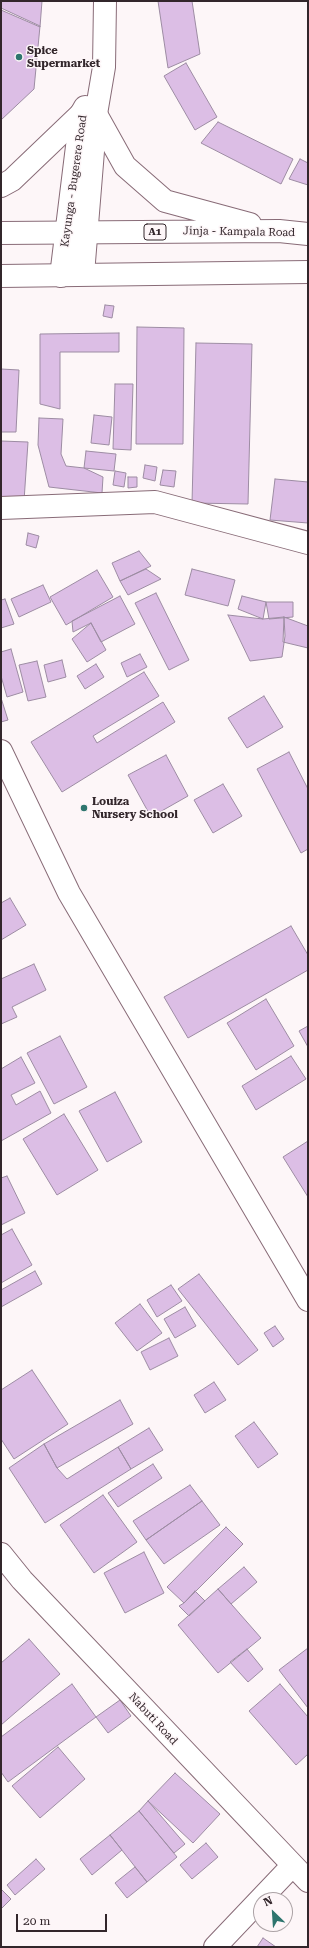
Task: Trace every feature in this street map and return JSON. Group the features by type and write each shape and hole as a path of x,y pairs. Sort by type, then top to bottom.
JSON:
{"main road":[{"name":"Kayunga - Bugerere Road","path":"61,276 76,232 88,114 104,67 105,1"},
{"path":"1,186 12,180 88,114 125,166 165,201 279,232"},
{"name":"Kayunga - Bugerere Road","path":"76,232 83,274"},
{"name":"Jinja - Kampala Road","path":"1,233 279,232 308,234"},
{"path":"1,276 308,272"},
{"path":"1,508 155,502 308,543"},
{"path":"1,751 69,893 308,1300"},
{"name":"Nabuti Road","path":"1,1554 22,1580 292,1866 308,1881"},
{"path":"215,1947 292,1866"}],"building":[{"path":"1,1 42,1 40,27 1,10"},
{"path":"158,1 192,1 200,54 168,68"},
{"name":"Spice Supermarket","path":"1,8 40,26 34,89 1,120"},
{"path":"186,63 217,117 195,130 164,76"},
{"path":"218,122 293,159 281,184 201,143"},
{"path":"300,159 308,163 308,185 289,179"},
{"path":"105,305 114,306 112,318 103,316"},
{"path":"137,327 184,328 183,444 136,444"},
{"path":"119,333 119,352 60,352 60,409 40,404 40,334"},
{"path":"196,343 252,344 248,504 192,503"},
{"path":"1,369 19,370 16,432 1,432"},
{"path":"115,384 133,384 131,450 113,449"},
{"path":"94,415 112,417 109,445 91,443"},
{"path":"39,418 63,419 61,454 66,466 84,468 103,477 102,493 49,487 38,445"},
{"path":"1,441 28,442 24,501 1,499"},
{"path":"86,451 116,454 114,471 84,468"},
{"path":"145,465 157,467 155,481 143,478"},
{"path":"163,470 176,471 174,487 160,485"},
{"path":"115,471 126,473 124,487 113,485"},
{"path":"128,477 137,477 137,487 128,488"},
{"path":"275,479 308,482 308,523 270,520"},
{"path":"28,533 39,536 36,548 26,545"},
{"path":"139,551 151,566 120,581 112,563"},
{"path":"146,569 161,579 128,595 120,581"},
{"path":"192,569 235,580 228,606 185,595"},
{"path":"97,570 113,597 66,625 50,597"},
{"path":"43,585 51,602 19,617 11,599"},
{"path":"156,593 189,660 169,670 135,603"},
{"path":"120,596 135,624 101,642 91,623 73,632 72,621"},
{"path":"242,596 266,602 263,619 238,609"},
{"path":"5,599 14,624 1,628 1,600"},
{"path":"266,602 293,602 293,617 269,619"},
{"path":"228,615 263,619 284,617 285,636 282,657 250,661"},
{"path":"284,617 308,626 308,648 283,642"},
{"path":"91,623 106,650 87,662 72,639"},
{"path":"11,649 23,692 7,697 1,676 1,652"},
{"path":"140,654 147,667 127,677 121,663"},
{"path":"62,660 66,677 48,682 44,665"},
{"path":"37,661 46,697 28,701 19,665"},
{"path":"96,664 104,677 85,689 77,676"},
{"path":"144,672 159,696 93,736 97,743 163,702 175,722 62,792 31,742"},
{"path":"264,696 283,727 247,748 228,718"},
{"path":"2,701 8,720 1,722 1,702"},
{"path":"289,752 308,789 308,849 301,853 257,769"},
{"path":"166,755 188,796 151,817 128,775"},
{"path":"223,784 242,816 213,833 194,800"},
{"path":"10,898 26,925 1,940 1,903"},
{"path":"291,926 308,955 308,970 188,1038 164,997"},
{"path":"34,964 46,990 12,1007 17,1017 1,1024 1,979"},
{"path":"266,999 294,1046 256,1070 227,1023"},
{"path":"308,1026 308,1047 299,1031"},
{"path":"60,1036 87,1087 54,1104 27,1053"},
{"path":"291,1056 306,1079 256,1110 242,1086"},
{"path":"21,1057 35,1083 11,1095 16,1105 40,1091 51,1113 1,1141 1,1069"},
{"path":"115,1092 142,1142 107,1162 79,1111"},
{"path":"64,1114 98,1170 57,1195 23,1139"},
{"path":"308,1141 308,1197 283,1157"},
{"path":"7,1176 25,1213 1,1225 1,1178"},
{"path":"12,1229 32,1265 1,1283 1,1235"},
{"path":"35,1271 42,1284 1,1307 1,1290"},
{"path":"199,1274 258,1350 238,1365 178,1289"},
{"path":"171,1285 182,1301 157,1317 147,1300"},
{"path":"140,1304 162,1333 137,1351 115,1323"},
{"path":"185,1307 196,1326 175,1338 164,1319"},
{"path":"275,1326 284,1339 273,1347 264,1333"},
{"path":"169,1338 178,1356 150,1370 141,1352"},
{"path":"32,1370 68,1424 14,1459 1,1439 1,1390"},
{"path":"214,1382 226,1400 205,1413 194,1395"},
{"path":"120,1400 133,1424 57,1468 44,1444"},
{"path":"254,1422 278,1454 258,1468 235,1436"},
{"path":"149,1428 163,1450 131,1469 118,1447"},
{"path":"44,1444 57,1468 67,1479 118,1447 131,1469 45,1523 9,1468"},
{"path":"153,1464 162,1478 118,1507 108,1493"},
{"path":"190,1485 202,1501 146,1540 133,1521"},
{"path":"103,1495 137,1542 94,1573 60,1525"},
{"path":"202,1501 220,1525 164,1564 146,1540"},
{"path":"226,1527 243,1544 184,1603 167,1587"},
{"path":"144,1552 164,1593 125,1613 104,1573"},
{"path":"244,1567 257,1582 231,1604 218,1589"},
{"path":"218,1589 261,1638 218,1673 178,1625"},
{"path":"195,1591 205,1601 189,1616 179,1606 184,1603"},
{"path":"29,1639 60,1674 1,1725 1,1663"},
{"path":"308,1648 308,1708 279,1670"},
{"path":"247,1649 263,1669 248,1682 230,1662"},
{"path":"72,1684 96,1717 8,1782 1,1772 1,1737"},
{"path":"280,1684 308,1717 308,1754 296,1765 249,1711"},
{"path":"120,1700 131,1716 108,1733 96,1717"},
{"path":"58,1747 85,1779 40,1818 12,1786"},
{"path":"175,1773 220,1814 193,1843 148,1801"},
{"path":"148,1801 185,1844 174,1853 139,1811"},
{"path":"139,1811 177,1857 147,1882 110,1835"},
{"path":"110,1835 122,1850 92,1875 80,1859"},
{"path":"206,1843 218,1857 192,1879 180,1865"},
{"path":"36,1859 45,1869 15,1895 7,1885"},
{"path":"135,1867 147,1882 127,1898 115,1883"},
{"path":"1,1889 11,1899 1,1909"},
{"path":"263,1938 276,1947 257,1947"}],"place":[{"name":"Spice Supermarket","path":"19,57"},
{"name":"Louiza Nursery School","path":"84,808"}]}
